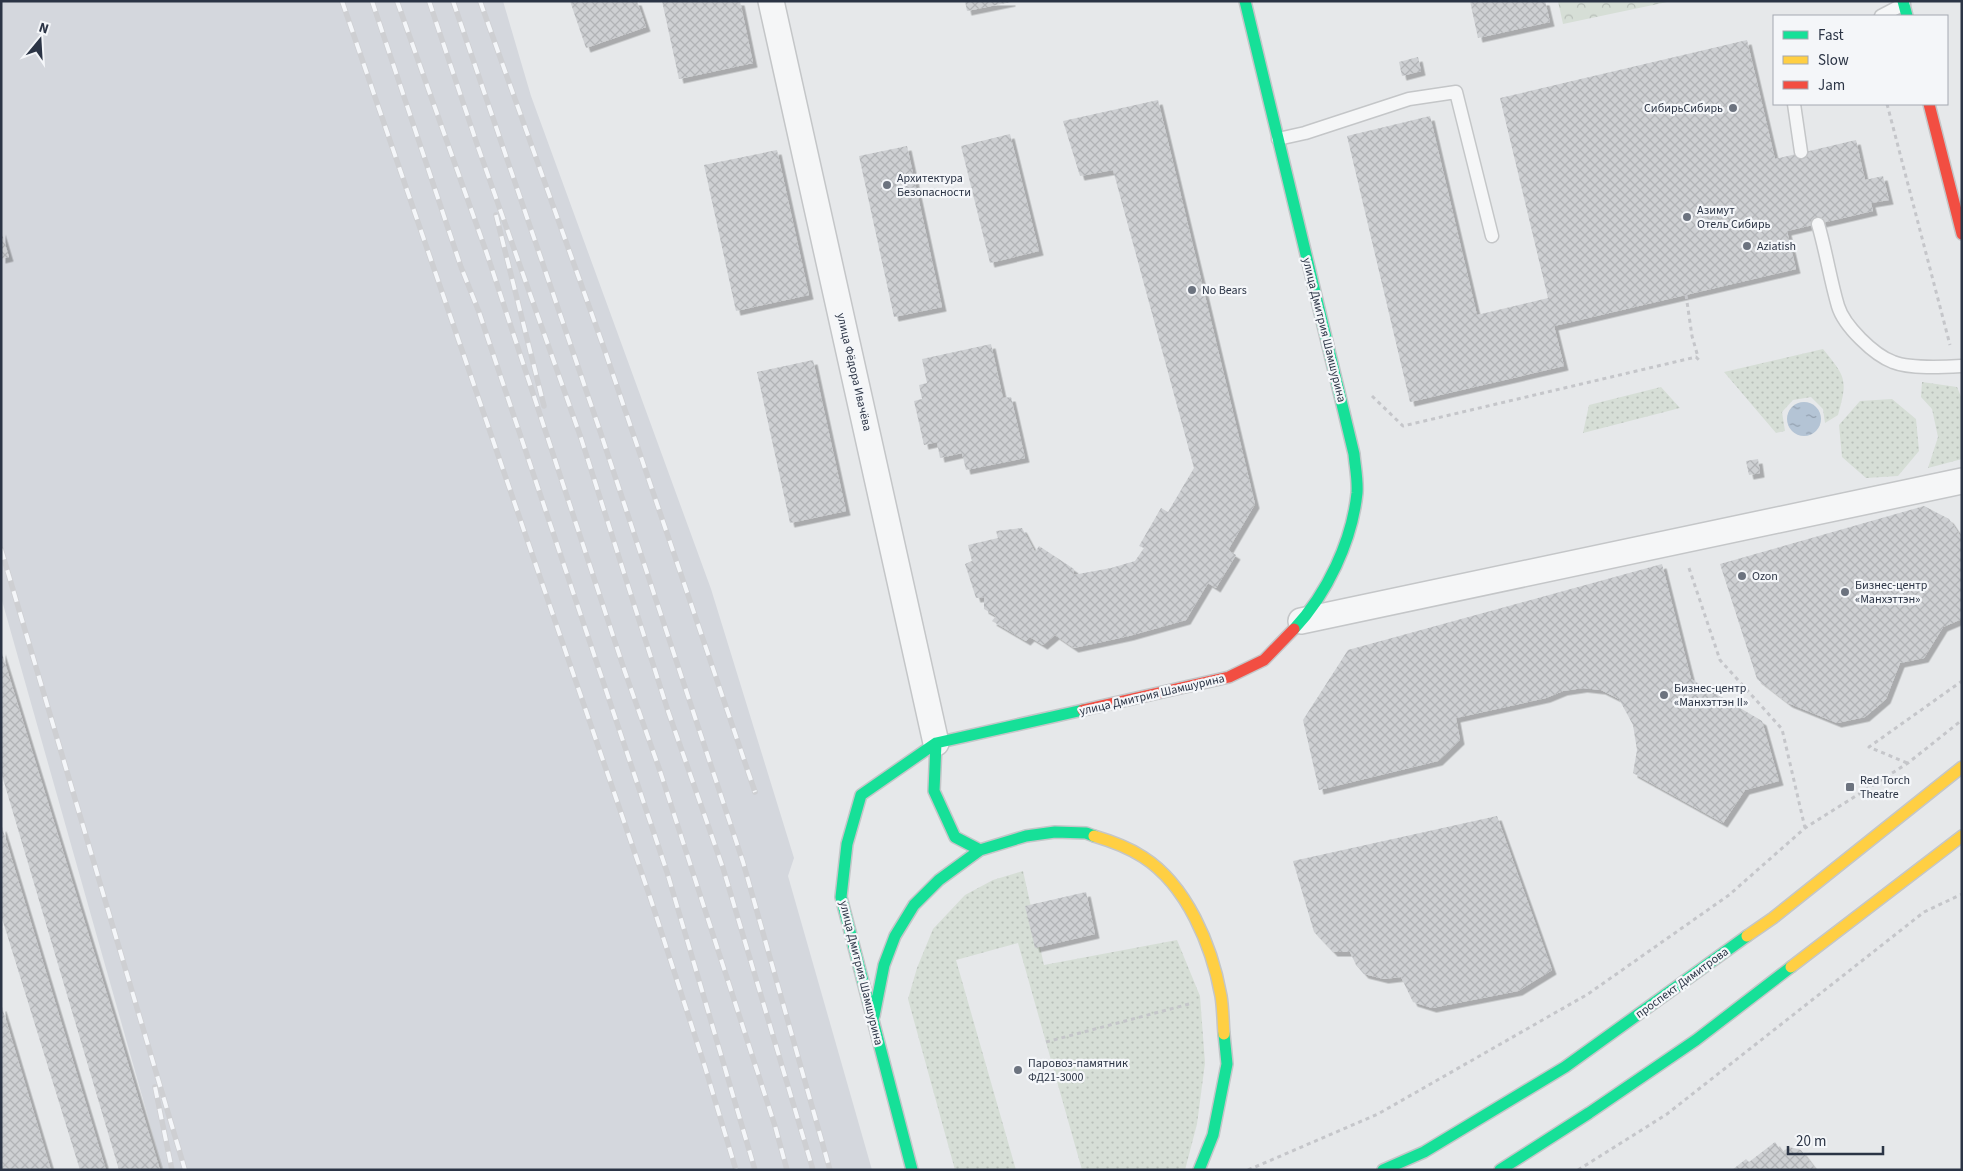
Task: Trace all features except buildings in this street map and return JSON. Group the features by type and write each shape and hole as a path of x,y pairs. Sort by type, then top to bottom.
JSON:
{"street":[{"name":"улица Фёдора Ивачёва","path":"771,1 936,744"},
{"name":"улица Дмитрия Шамшурина","path":"912,1170 841,897 846,844 861,795 936,744 1229,677 1264,660 1301,621 1327,585 1337,565 1351,522 1357,492 1354,454 1245,1"},
{"path":"1929,105 1962,234"},
{"path":"1301,621 1962,481"},
{"path":"936,744 934,791 955,837 980,850"},
{"name":"проспект Димитрова","path":"1383,1170 1424,1152 1565,1067 1773,918 1962,767"},
{"path":"873,1025 884,965 895,936 914,905 939,880 980,850 1026,836 1055,832 1079,832 1115,842 1144,857 1178,888 1206,940 1221,996 1226,1064 1214,1135 1199,1170"},
{"path":"1500,1170 1589,1113 1696,1040 1962,836"}],"lane":[{"path":"1884,15 1905,7"},
{"path":"1278,139 1305,133 1409,99 1456,92 1492,236"},
{"path":"1794,105 1801,152"},
{"path":"1818,224 1838,308 1847,324 1867,345 1893,363 1931,368 1958,366"}],"path":[{"path":"1887,105 1958,366"},
{"path":"1370,388 1372,397 1403,426 1696,357 1699,360 1692,336 1686,295"},
{"path":"1680,540 1720,660 1782,729 1805,828"},
{"path":"1908,763 1869,747 1962,681"},
{"path":"1248,1170 1378,1114 1588,994 1730,895 1805,828 1908,763 1962,720"},
{"path":"1578,1170 1666,1114 1924,912 1962,894"},
{"path":"1046,1042 1221,996"}],"shaded area":[{"path":"1,1 503,1 531,96 711,589 794,858 788,876 872,1170 163,1170 1,597"}],"green space":[{"path":"1558,1 1672,1 1563,24"},
{"path":"1823,349 1840,373 1844,386 1838,415 1825,423 1823,409 1811,397 1793,400 1782,412 1785,431 1776,433 1724,372"},
{"path":"1922,382 1957,387 1962,399 1962,459 1928,468 1938,437 1932,409 1921,397"},
{"path":"1661,387 1680,408 1583,433 1589,405"},
{"path":"1892,399 1916,419 1919,451 1898,476 1866,478 1842,457 1839,425 1860,401"},
{"path":"1023,871 1044,965 1177,940 1200,996 1205,1063 1197,1124 1185,1170 1082,1170 1018,943 956,960 1016,1170 955,1170 908,999 917,968 933,929 965,895 993,880"}],"water":[{"path":"1804,402 1816,407 1821,419 1816,431 1804,436 1792,431 1787,419 1792,407"}],"railway":[{"path":"342,1 651,900 736,1170"},
{"path":"372,1 461,267 479,312 667,872 755,1170"},
{"path":"397,1 487,254 625,672 660,771 775,1126 787,1170"},
{"path":"429,1 478,147 581,438 668,711 723,868 813,1170"},
{"path":"453,1 600,431 743,862 830,1170"},
{"path":"480,1 605,351 755,792"},
{"path":"496,215 544,406"},
{"path":"1,549 185,1170"},
{"path":"155,1087 172,1170"}],"traffic: fast":[{"path":"1245,1 1354,454 1357,478 1354,511 1344,548 1317,600 1294,629"},
{"path":"1903,1 1907,15"},
{"path":"912,1170 841,897 847,844 861,795 936,743 1083,710"},
{"path":"936,743 934,791 955,837 980,850"},
{"path":"874,1016 884,965 895,936 914,905 939,880 980,850 1026,836 1055,832 1086,833 1094,836"},
{"path":"1383,1170 1424,1152 1565,1067 1747,936"},
{"path":"1500,1170 1589,1113 1696,1040 1791,967"},
{"path":"1199,1170 1213,1135 1227,1064 1224,1034"}],"traffic: slow":[{"path":"1747,936 1773,918 1962,767"},
{"path":"1094,836 1131,850 1143,857 1159,869 1185,900 1204,937 1217,977 1223,1010 1224,1034"},
{"path":"1791,967 1962,836"}],"traffic: jam":[{"path":"1929,105 1962,234"},
{"path":"1083,710 1229,677 1264,660 1294,629"}],"place":[{"name":"СибирьСибирь","path":"1733,108"},
{"name":"Архитектура Безопасности","path":"887,185"},
{"name":"Азимут Отель Сибирь","path":"1687,217"},
{"name":"Aziatish","path":"1747,246"},
{"name":"No Bears","path":"1192,290"},
{"name":"Ozon","path":"1742,576"},
{"name":"Бизнес-центр «Манхэттэн»","path":"1845,592"},
{"name":"Бизнес-центр «Манхэттэн II»","path":"1664,695"},
{"name":"Red Torch Theatre","path":"1850,787"},
{"name":"Паровоз-памятник ФД21-3000","path":"1018,1070"}]}
